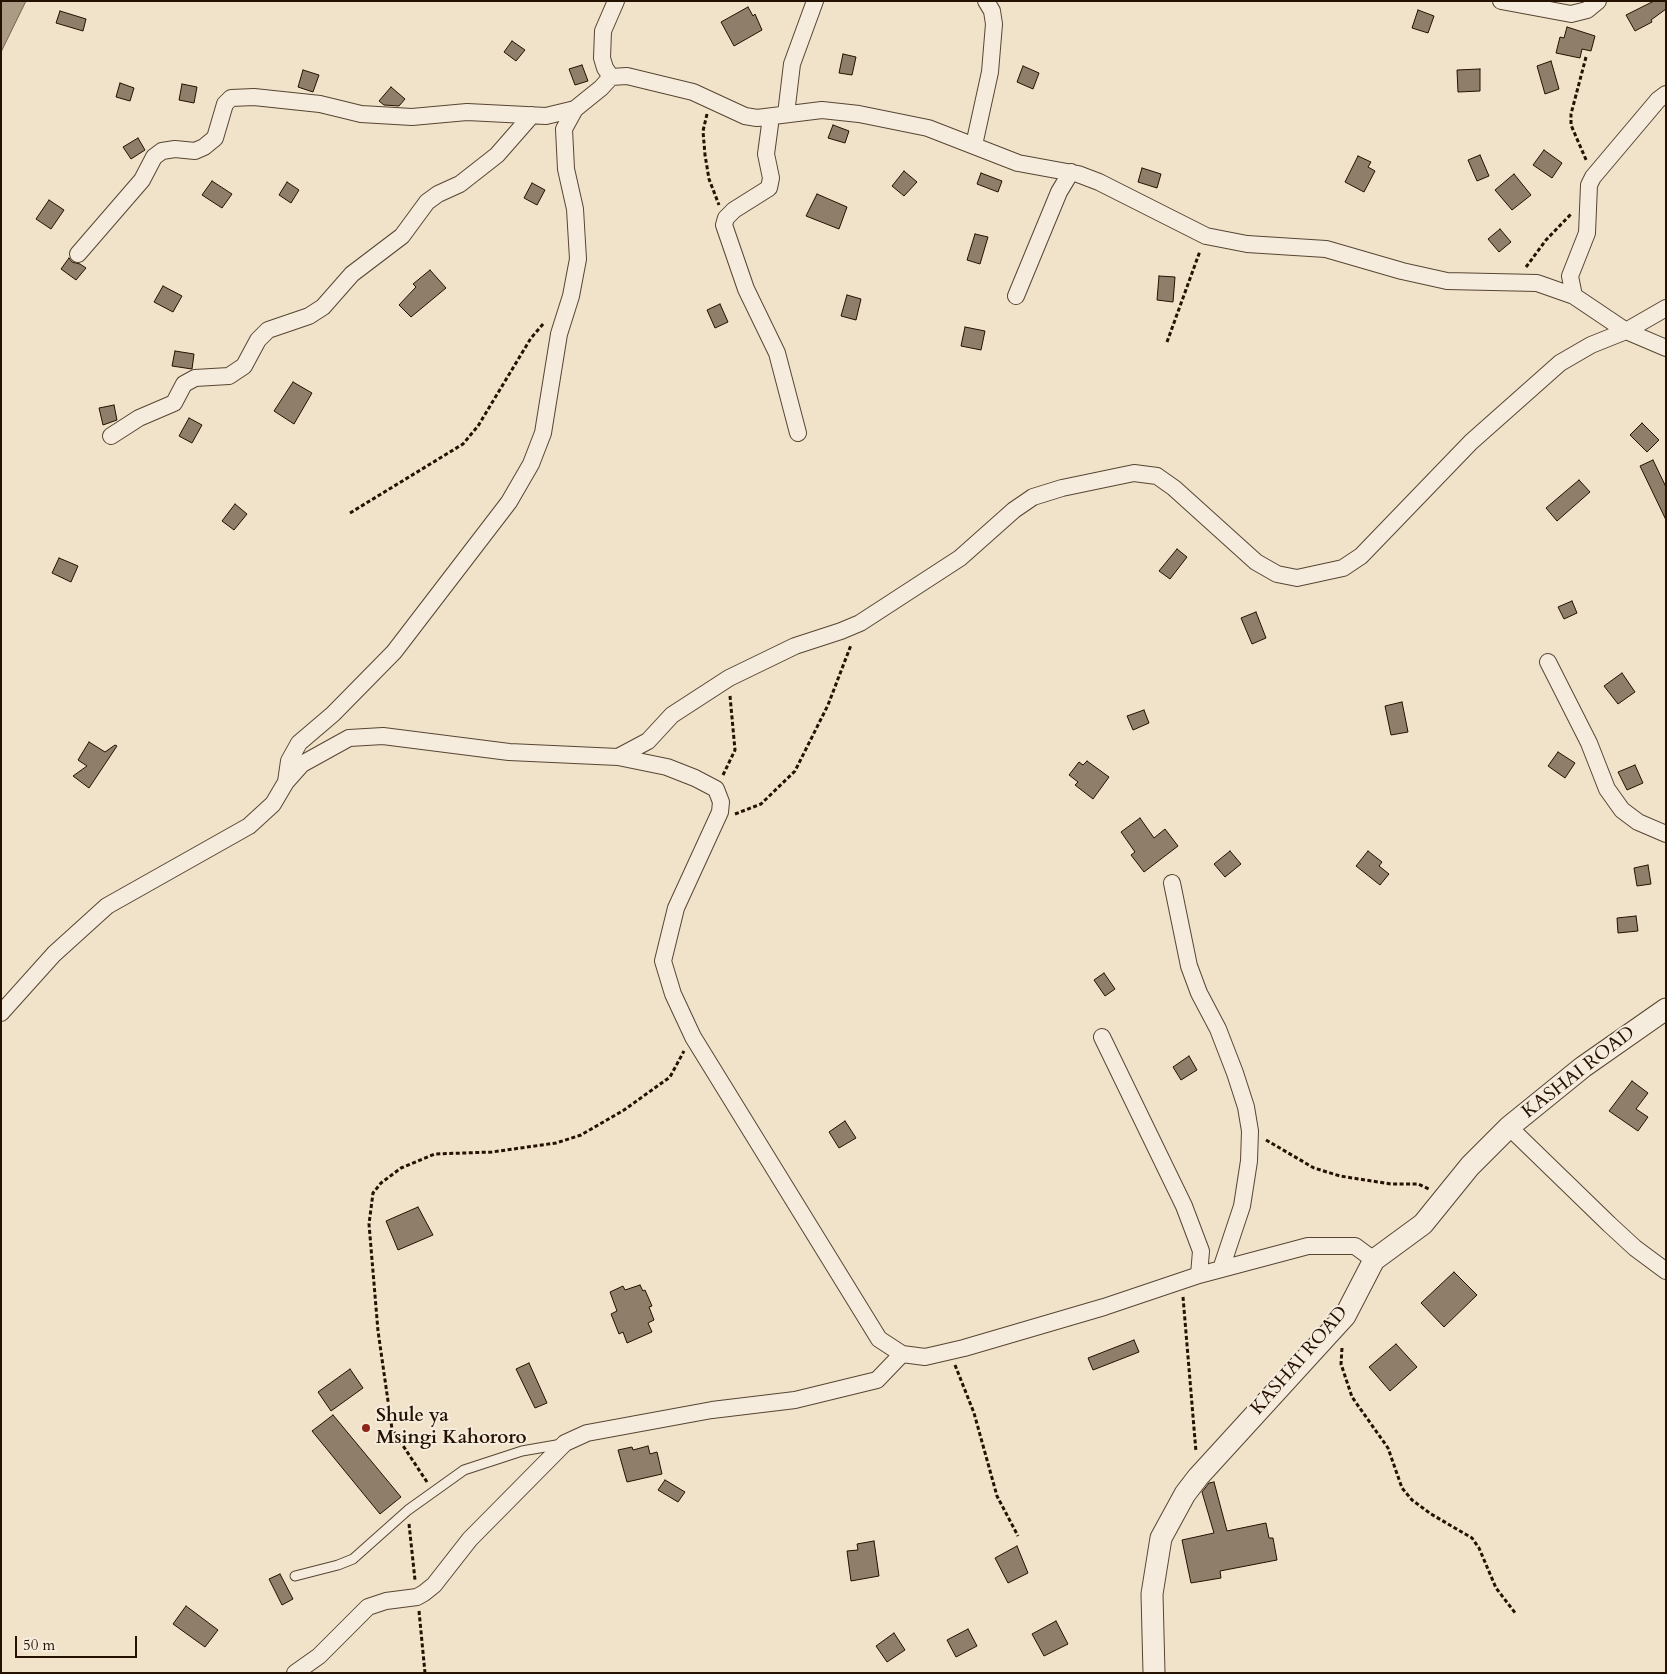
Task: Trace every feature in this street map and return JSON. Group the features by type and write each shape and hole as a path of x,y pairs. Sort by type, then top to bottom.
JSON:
{"street":[{"path":"611,77 605,68 602,58 603,30 616,1"},
{"path":"798,434 777,353 739,271 726,236 724,225 726,218 734,210 769,188 771,178 766,154 779,116 792,64 815,1"},
{"path":"974,145 990,72 994,24 992,11 986,1"},
{"path":"1501,1 1571,14 1587,10 1598,1"},
{"path":"78,254 142,180 154,156 162,151 175,149 195,150 204,147 215,138 225,104 231,98 264,98 320,104 361,114 412,117 467,112 546,116 574,109 601,88 611,77 627,76 711,98 745,116 779,116 822,110 859,114 928,128 1018,164 1071,172 1099,182 1206,236 1247,244 1326,249 1402,271 1447,281 1537,283 1574,296 1626,331 1666,348"},
{"path":"1574,296 1570,276 1587,233 1589,185 1593,177 1658,100 1666,94"},
{"path":"286,782 289,761 299,743 333,714 394,652 510,502 531,464 543,433 559,334 571,296 578,259 576,209 563,148 564,129 574,109"},
{"path":"111,436 139,418 174,403 184,384 195,378 229,376 244,366 258,340 268,330 308,316 323,307 352,274 402,236 427,202 460,184 497,155 532,115"},
{"path":"1016,296 1059,192 1071,172"},
{"path":"618,757 648,741 672,715 729,678 795,646 841,631 860,622 960,558 1014,510 1033,497 1062,488 1134,473 1157,476 1174,488 1256,562 1277,574 1297,578 1343,568 1361,556 1471,442 1560,363 1591,345 1626,331 1666,308"},
{"path":"1548,662 1589,743 1612,796 1622,810 1638,822 1666,834"},
{"path":"1,1013 54,954 107,906 249,826 273,804 286,782 302,764 349,738 383,736 509,752 618,757 667,767 695,778 716,790 721,802 716,822 676,908 666,939 663,961 673,994 692,1035 879,1340 902,1354 925,1357 1104,1307 1199,1275 1308,1246 1355,1246 1374,1260"},
{"path":"1172,883 1189,966 1235,1073 1246,1107 1250,1131 1249,1161 1242,1206 1221,1269"},
{"name":"KASHAI ROAD","path":"1154,1673 1152,1594 1161,1538 1185,1494 1198,1477 1344,1316 1374,1260 1423,1224 1470,1166 1509,1127 1583,1067 1666,1009"},
{"path":"1102,1037 1159,1150 1184,1206 1201,1251 1199,1275"},
{"path":"1509,1127 1622,1236 1666,1271"},
{"path":"295,1673 330,1647 368,1607 386,1601 417,1597 434,1585 470,1539 565,1443 587,1434 712,1410 794,1400 876,1380 902,1354"}],"lane":[{"path":"294,1576 338,1565 353,1559 433,1491 464,1470 522,1452 565,1443"}],"path":[{"path":"1586,57 1571,114 1571,125 1593,177"},
{"path":"711,98 703,131 705,155 714,196 726,218"},
{"path":"1516,282 1546,240 1589,194"},
{"path":"1167,342 1206,236"},
{"path":"350,514 463,444 478,426 531,338 551,317"},
{"path":"716,822 761,804 795,771 828,705 860,622"},
{"path":"716,790 735,750 729,678"},
{"path":"433,1491 392,1429 378,1332 371,1254 369,1224 373,1194 381,1183 401,1168 435,1154 492,1152 556,1142 581,1135 624,1110 670,1077 692,1035"},
{"path":"1250,1131 1314,1168 1340,1176 1391,1184 1418,1184 1444,1197"},
{"path":"1182,1281 1198,1477"},
{"path":"1342,1345 1341,1364 1352,1396 1388,1448 1402,1488 1412,1500 1431,1514 1472,1538 1479,1548 1496,1588 1516,1614"},
{"path":"950,1351 974,1413 998,1496 1018,1536"}],"shaded area":[{"path":"1,1 26,1 1,52"}],"building":[{"path":"1654,1 1666,1 1666,9 1651,20 1652,22 1635,31 1626,15"},
{"path":"748,7 753,16 755,14 762,30 734,46 721,22"},
{"path":"1418,10 1434,16 1428,33 1412,28"},
{"path":"60,11 86,19 83,31 56,23"},
{"path":"1567,27 1595,36 1591,51 1582,49 1580,58 1556,53 1560,37 1564,38"},
{"path":"512,41 525,50 516,61 504,52"},
{"path":"843,54 856,57 852,75 839,73"},
{"path":"1551,61 1559,89 1545,94 1537,66"},
{"path":"582,65 588,81 575,85 569,69"},
{"path":"1023,66 1039,73 1033,89 1017,82"},
{"path":"1480,69 1480,91 1458,92 1457,70"},
{"path":"303,70 319,75 313,92 298,87"},
{"path":"120,83 134,88 130,101 116,97"},
{"path":"182,84 197,87 194,103 179,100"},
{"path":"391,87 405,99 399,106 384,105 379,101"},
{"path":"833,125 849,131 845,143 828,138"},
{"path":"138,138 145,150 131,159 123,147"},
{"path":"1544,150 1562,163 1552,178 1533,165"},
{"path":"1480,155 1489,176 1477,181 1468,160"},
{"path":"1358,156 1371,162 1368,167 1375,171 1364,192 1345,182"},
{"path":"1142,168 1161,174 1157,188 1138,182"},
{"path":"904,171 917,182 904,196 892,186"},
{"path":"981,173 1002,181 998,192 977,184"},
{"path":"1514,174 1531,195 1512,210 1495,190"},
{"path":"212,181 232,194 222,208 202,195"},
{"path":"287,182 299,190 291,203 279,195"},
{"path":"532,183 545,190 537,205 524,198"},
{"path":"817,194 847,207 839,229 806,216"},
{"path":"49,200 64,210 51,229 36,219"},
{"path":"1500,229 1511,242 1499,252 1488,239"},
{"path":"975,234 988,237 980,264 967,260"},
{"path":"69,258 72,262 86,268 76,280 61,269"},
{"path":"430,270 446,288 411,317 399,305 416,287 413,284"},
{"path":"1159,276 1175,277 1173,302 1157,300"},
{"path":"163,286 182,296 173,312 154,302"},
{"path":"847,295 861,299 856,320 841,316"},
{"path":"720,304 728,322 715,328 707,310"},
{"path":"965,327 985,331 981,350 961,346"},
{"path":"175,351 194,354 192,369 172,366"},
{"path":"293,382 312,393 294,424 274,411"},
{"path":"114,405 117,420 103,425 99,408"},
{"path":"189,418 202,425 192,443 179,436"},
{"path":"1642,423 1659,440 1647,452 1630,435"},
{"path":"1653,460 1666,487 1666,520 1640,466"},
{"path":"1579,480 1590,492 1557,521 1546,508"},
{"path":"235,504 247,514 234,530 222,521"},
{"path":"1177,549 1187,557 1170,579 1159,571"},
{"path":"59,558 78,566 71,582 52,573"},
{"path":"1572,601 1577,613 1564,619 1558,607"},
{"path":"1256,612 1266,638 1252,644 1241,618"},
{"path":"1622,673 1635,692 1618,704 1604,686"},
{"path":"1402,702 1408,732 1391,735 1385,706"},
{"path":"1144,710 1149,723 1133,730 1127,716"},
{"path":"89,742 105,752 115,745 117,746 89,788 73,776 87,766 78,760"},
{"path":"1558,752 1575,763 1565,778 1548,766"},
{"path":"1087,761 1109,777 1093,799 1075,785 1078,782 1069,775 1079,762 1083,765"},
{"path":"1635,765 1643,783 1627,790 1618,772"},
{"path":"1140,818 1154,838 1165,829 1178,846 1144,872 1131,855 1135,852 1121,832"},
{"path":"1230,851 1241,864 1225,877 1214,864"},
{"path":"1368,851 1382,862 1379,866 1389,874 1380,885 1356,866"},
{"path":"1648,865 1651,884 1637,886 1634,868"},
{"path":"1636,916 1638,931 1618,933 1617,918"},
{"path":"1104,973 1115,989 1105,996 1094,980"},
{"path":"1189,1056 1197,1070 1181,1080 1173,1067"},
{"path":"1632,1081 1648,1093 1636,1109 1648,1117 1638,1131 1609,1111"},
{"path":"845,1121 856,1138 839,1148 829,1132"},
{"path":"418,1207 433,1235 398,1250 386,1221"},
{"path":"1454,1272 1477,1295 1444,1327 1421,1303"},
{"path":"640,1285 643,1291 645,1290 652,1306 649,1307 654,1320 648,1323 652,1332 627,1343 623,1332 619,1334 611,1314 617,1311 610,1292 623,1286 625,1290"},
{"path":"1134,1340 1139,1352 1093,1370 1088,1358"},
{"path":"1396,1344 1417,1367 1390,1391 1369,1367"},
{"path":"529,1363 547,1403 535,1408 516,1369"},
{"path":"350,1369 363,1388 331,1411 318,1392"},
{"path":"333,1415 401,1497 380,1514 312,1431"},
{"path":"648,1446 650,1454 657,1452 662,1474 627,1482 618,1450 632,1447 633,1450"},
{"path":"665,1480 685,1492 678,1502 658,1490"},
{"path":"1214,1482 1227,1531 1266,1523 1269,1538 1273,1538 1277,1560 1220,1571 1221,1578 1191,1583 1182,1540 1214,1533 1202,1492 1209,1483"},
{"path":"874,1541 879,1576 851,1581 847,1551 858,1550 857,1544"},
{"path":"1017,1546 1028,1573 1008,1583 995,1558"},
{"path":"280,1574 293,1599 282,1605 269,1579"},
{"path":"186,1606 218,1630 205,1647 173,1624"},
{"path":"1056,1621 1068,1644 1044,1656 1032,1634"},
{"path":"968,1629 977,1646 956,1657 947,1640"},
{"path":"894,1633 905,1650 887,1662 876,1646"}],"place":[{"name":"Shule ya Msingi Kahororo","path":"366,1428"}]}
